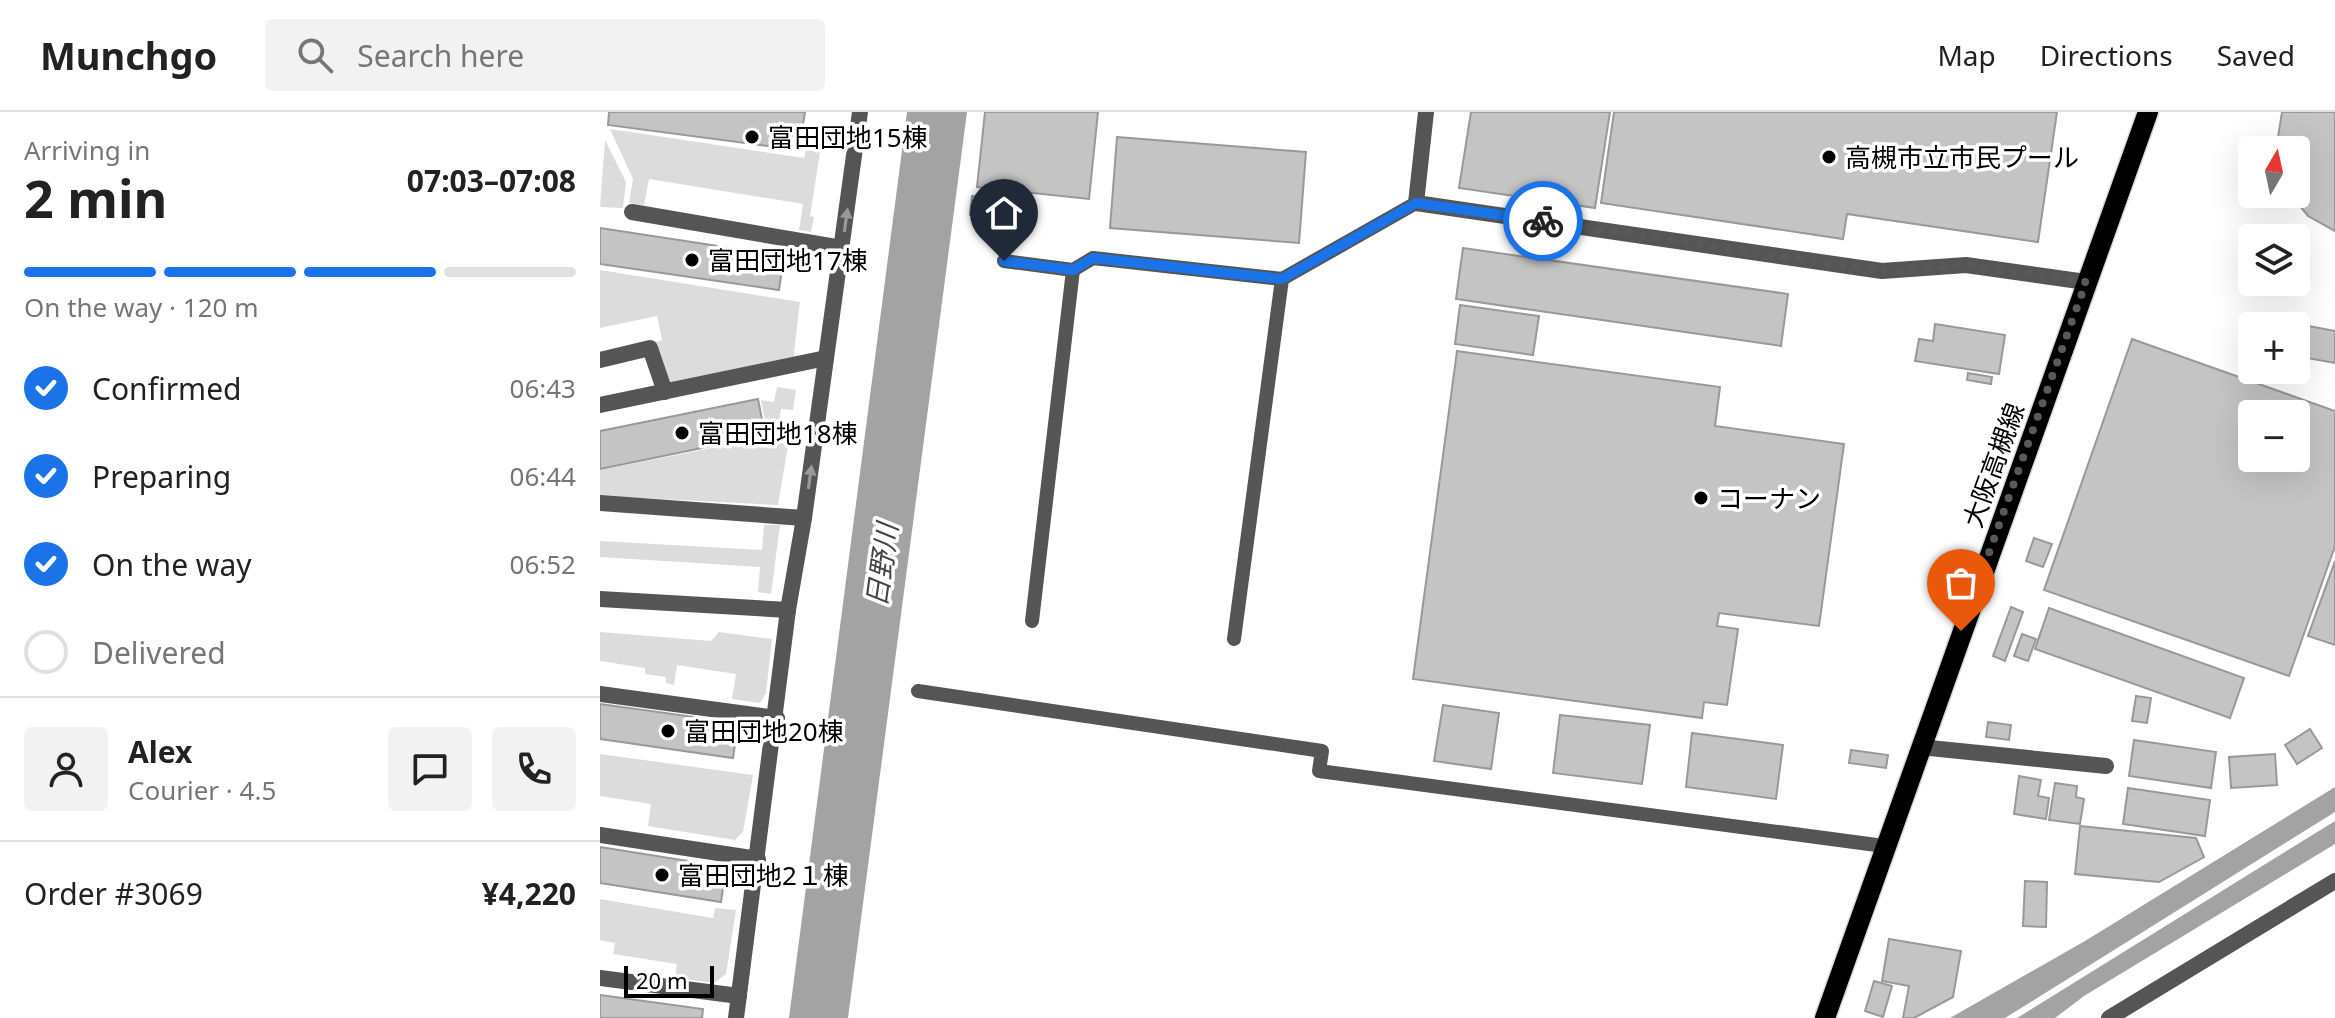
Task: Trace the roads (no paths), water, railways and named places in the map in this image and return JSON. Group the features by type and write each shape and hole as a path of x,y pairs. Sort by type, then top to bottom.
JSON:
{"main road":[{"name":"大阪高槻線","path":"1825,1018 2148,112"}],"street":[{"path":"736,1018 777,718 788,610 804,518 860,112"},
{"path":"1426,112 1416,203 1882,271 1966,265 2086,282"},
{"path":"632,212 842,248"},
{"path":"600,360 650,348 665,392"},
{"path":"600,405 826,358"},
{"path":"600,503 804,518"},
{"path":"600,599 788,610"},
{"path":"600,694 777,718"},
{"path":"1920,747 2106,766"},
{"path":"600,835 758,859"},
{"path":"2109,1018 2335,881"},
{"path":"600,978 739,996"}],"lane":[{"path":"1004,261 1073,270 1093,258 1282,279 1416,203"},
{"path":"1032,621 1073,270"},
{"path":"1234,639 1282,279"},
{"path":"918,691 1322,751 1319,771 1884,846"}],"water":[{"name":"日野川","path":"907,112 967,112 848,1018 789,1018"},
{"path":"2335,787 2335,812 2005,1018 1950,1018 2085,941"},
{"path":"2335,821 2335,844 2084,996 2055,1018 2017,1018"}],"place":[{"name":"富田団地15棟","path":"752,137"},
{"name":"高槻市立市民プール","path":"1829,157"},
{"name":"富田団地17棟","path":"692,260"},
{"name":"富田団地18棟","path":"682,433"},
{"name":"コーナン","path":"1701,498"},
{"name":"富田団地20棟","path":"668,731"},
{"name":"富田団地2１棟","path":"662,875"}]}
